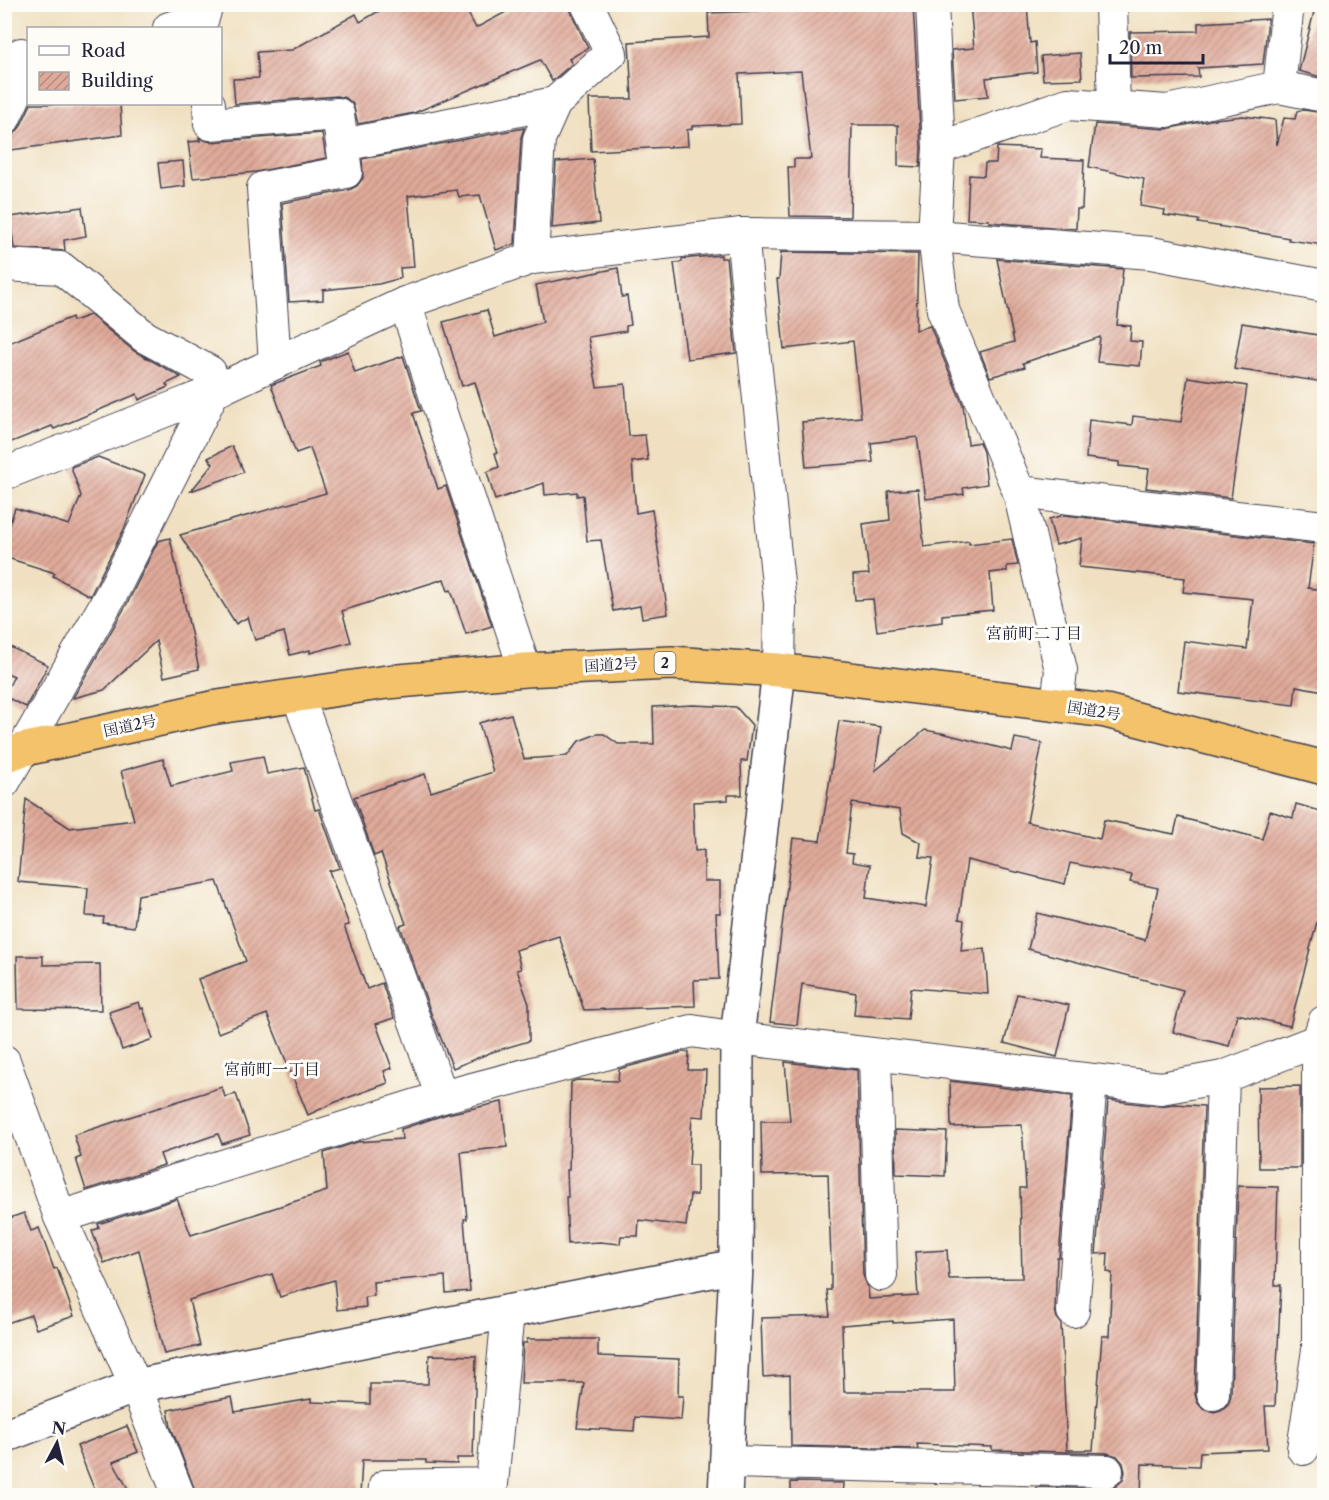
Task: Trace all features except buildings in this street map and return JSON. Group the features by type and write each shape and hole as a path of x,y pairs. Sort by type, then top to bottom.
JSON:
{"highway":[{"name":"国道2号","path":"13,753 211,708 387,682 525,670 671,663 779,670 1106,711 1324,768"}],"street":[{"path":"532,258 539,139 555,103 611,53 587,4"},
{"path":"932,4 939,148 934,236 943,310 1020,492 1061,670 1057,705"},
{"path":"1111,4 1114,107"},
{"path":"1279,87 1288,4"},
{"path":"172,27 204,17"},
{"path":"4,119 22,81 18,53"},
{"path":"939,148 1068,104 1167,111 1279,87 1324,96"},
{"path":"343,145 555,103"},
{"path":"209,105 210,124 338,114 346,172 263,188 275,363"},
{"path":"725,1496 736,1266 737,1038 779,670 780,603 742,234"},
{"path":"4,474 213,392 405,303 532,258 742,234 934,236 1151,253 1324,286"},
{"path":"4,265 61,268 145,337 210,372 213,392 112,593 13,753 4,782"},
{"path":"405,303 525,670"},
{"path":"1020,492 1324,527"},
{"path":"298,696 442,1096"},
{"path":"60,1218 442,1096 692,1031 1161,1088 1223,1077 1322,1033 1318,1350 1303,1449"},
{"path":"875,1055 881,1275"},
{"path":"4,1061 60,1218 136,1386 179,1496"},
{"path":"1213,1394 1223,1077"},
{"path":"1073,1311 1090,1080"},
{"path":"4,1436 136,1386 736,1266"},
{"path":"384,1496 385,1486 492,1484 508,1311"},
{"path":"727,1462 1107,1471"}],"district":[{"name":"宮前町二丁目","path":"1034,633"},
{"name":"宮前町一丁目","path":"272,1069"}]}
